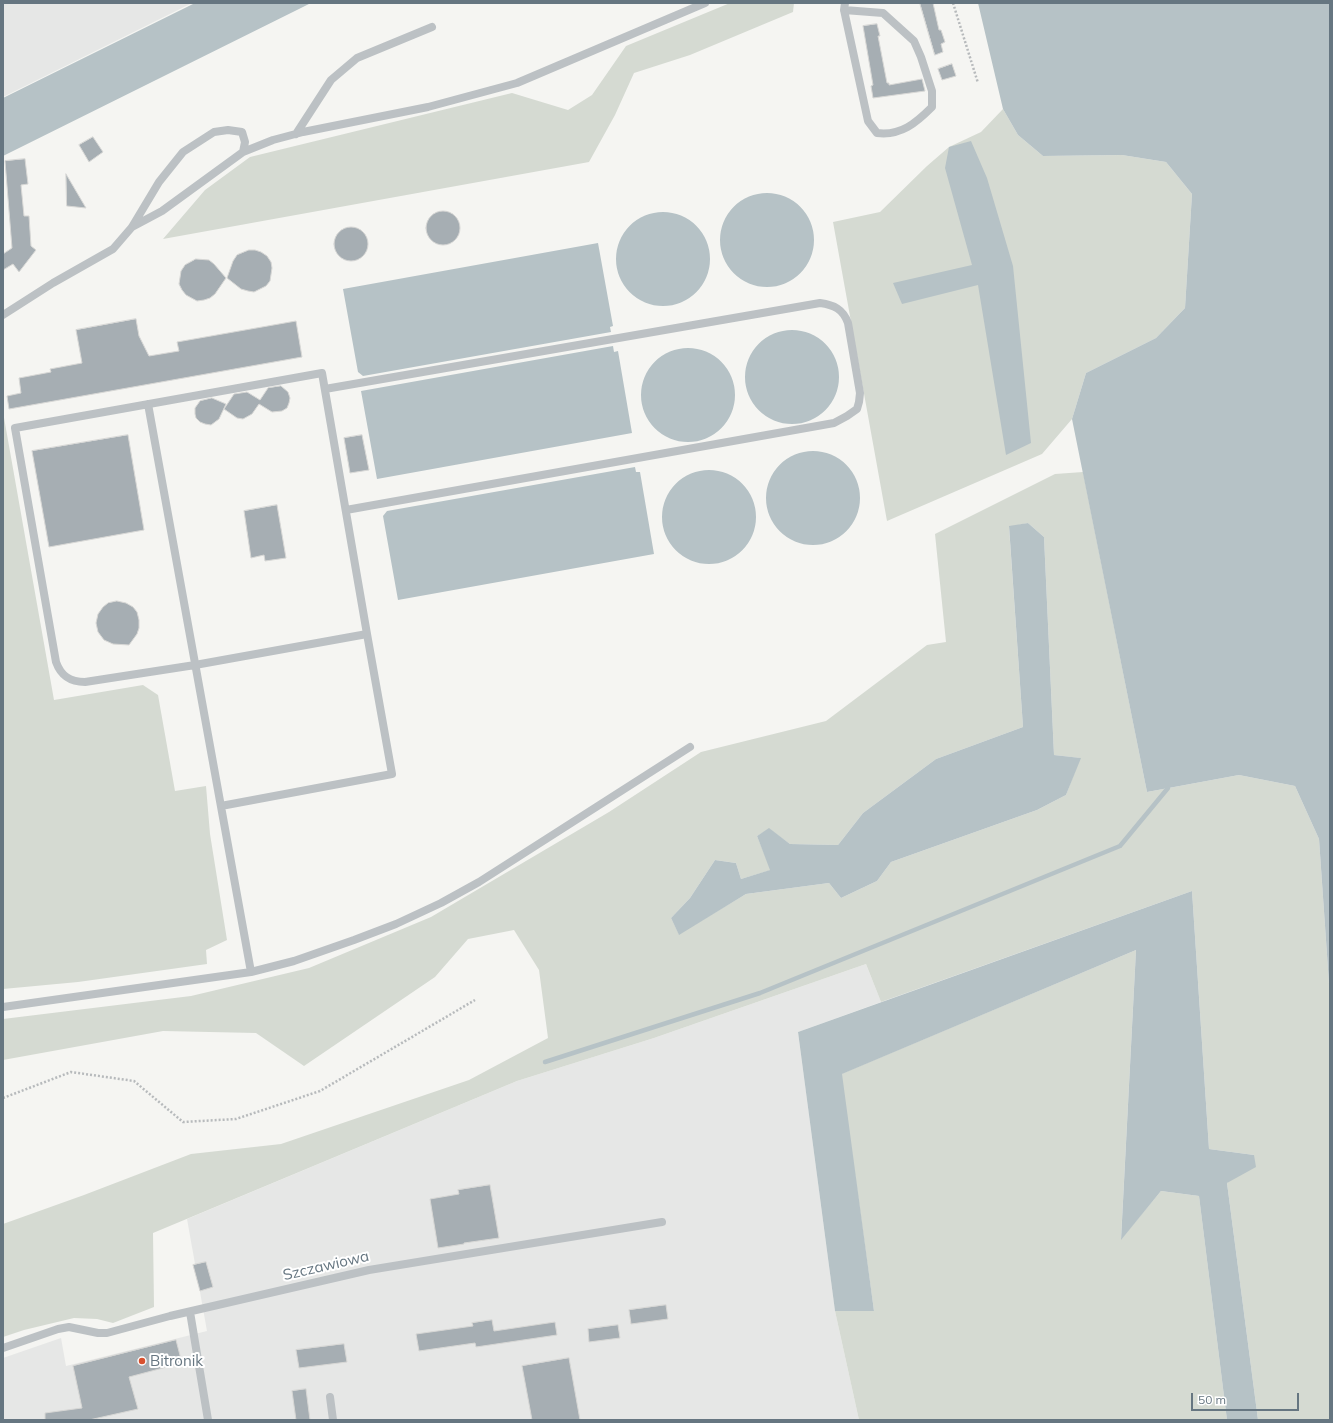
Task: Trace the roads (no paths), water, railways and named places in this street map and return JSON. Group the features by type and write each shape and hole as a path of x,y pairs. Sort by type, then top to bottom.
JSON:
{"lane":[{"path":"132,228 162,211 243,152 273,140 428,107 517,83 705,3"},
{"path":"845,7 883,13 914,41 932,91 932,107 918,121 901,131 886,134 877,133 868,121 845,7"},
{"path":"296,134 331,80 357,58 432,27"},
{"path":"3,315 53,283 113,249 132,228 159,182 183,152 214,132 228,130 242,132 245,142 243,152"},
{"path":"325,389 820,303 831,305 840,310 846,317 859,385 860,393 857,409 834,423 346,510"},
{"path":"221,806 392,774 322,373 15,428 56,662 62,674 71,680 85,682 195,665 367,634"},
{"path":"148,404 251,972"},
{"path":"3,1007 251,972 294,961 396,924 441,903 479,882 690,747"},
{"name":"Szczawiowa","path":"3,1348 58,1328 69,1327 93,1333 107,1333 148,1321 369,1270 662,1222"},
{"path":"190,1312 208,1420"},
{"path":"330,1397 333,1420"}],"waterway":[{"path":"545,1062 760,993 1120,846 1168,788"}],"place":[{"name":"Bitronik","path":"142,1361"}]}
